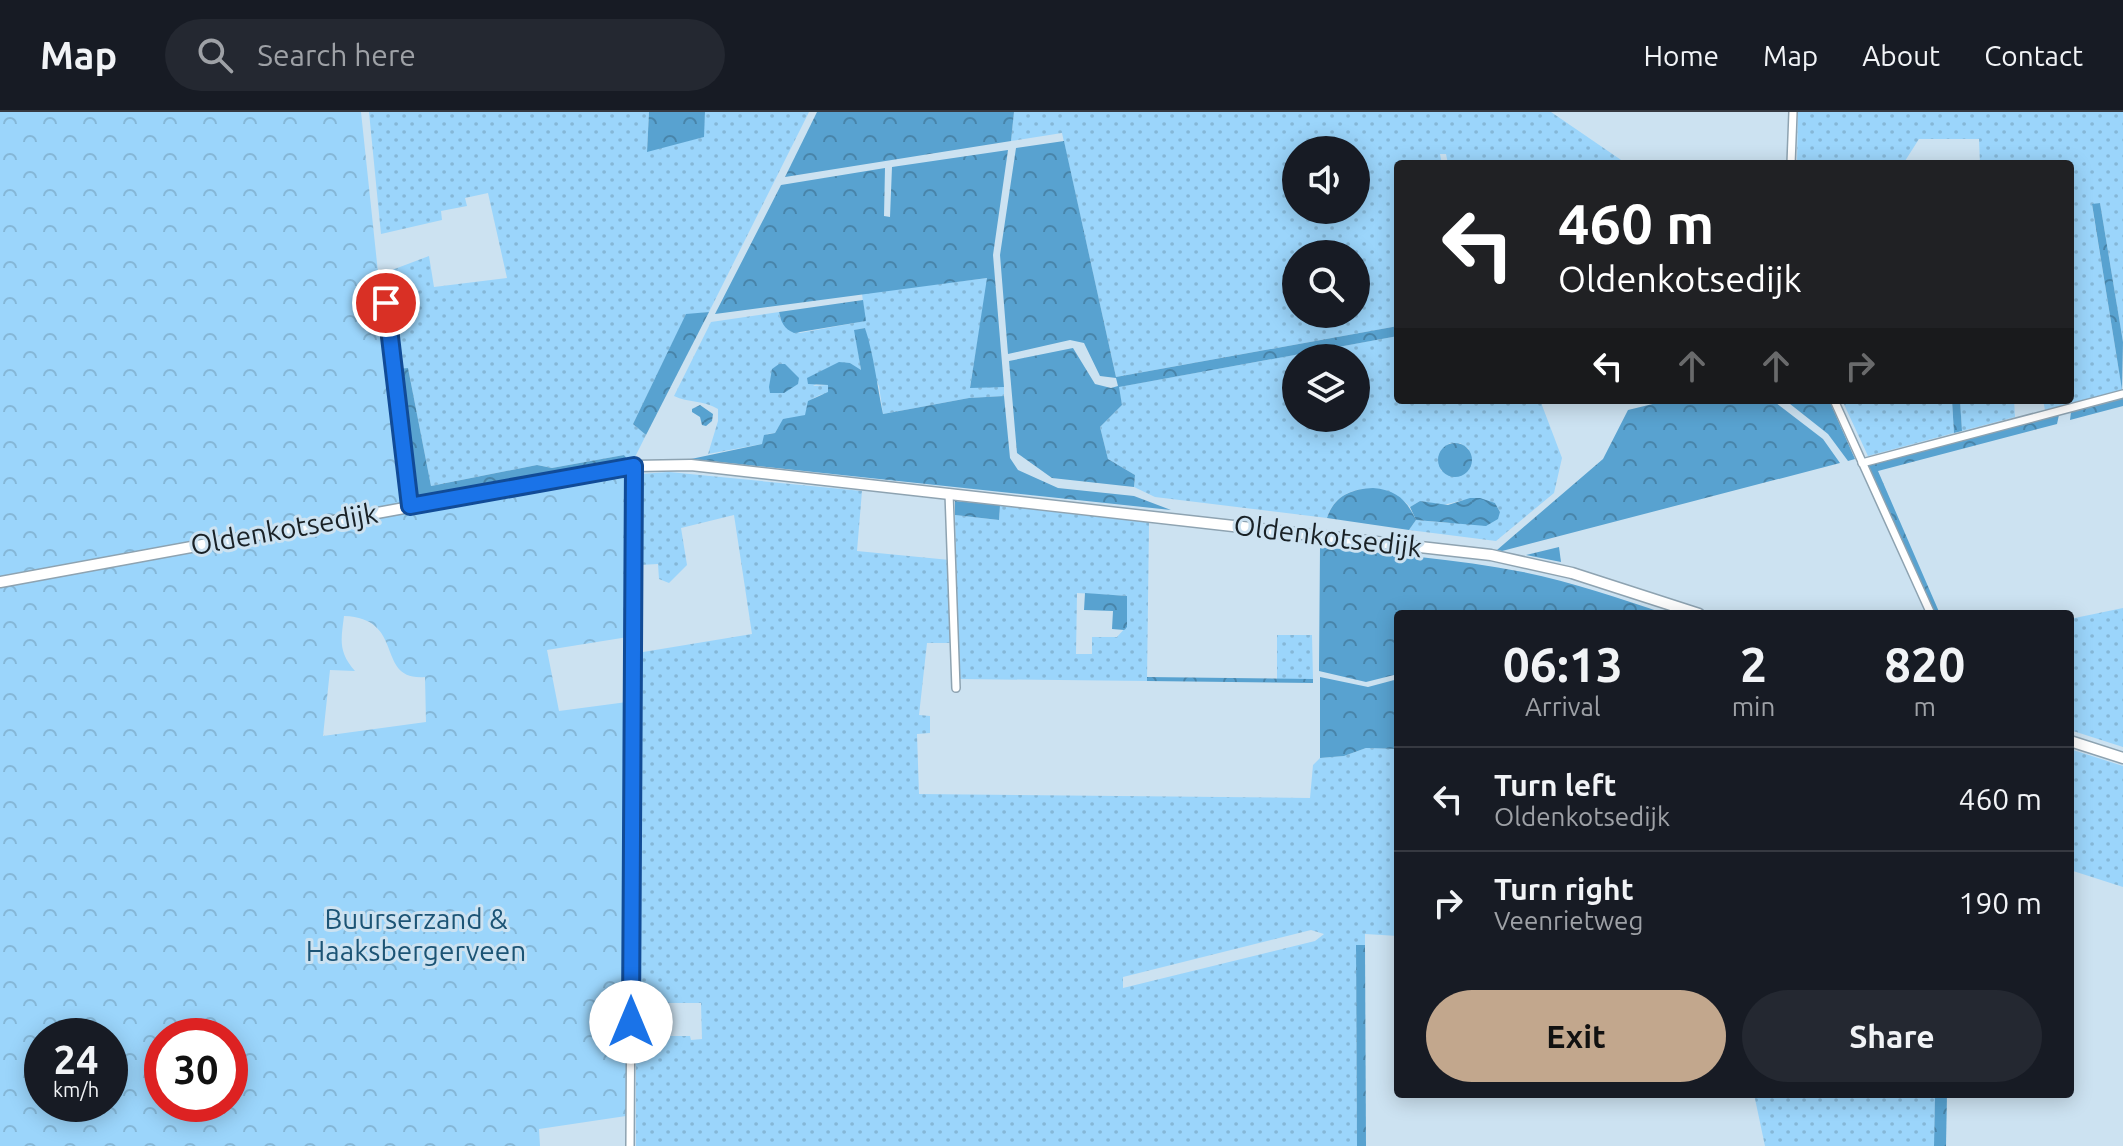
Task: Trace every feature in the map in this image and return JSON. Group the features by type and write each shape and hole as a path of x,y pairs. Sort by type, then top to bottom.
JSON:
{"street":[{"path":"1791,160 1793,112"},
{"path":"382,274 410,506"},
{"path":"1862,463 2123,394"},
{"path":"1836,404 1929,610"},
{"name":"Oldenkotsedijk","path":"0,582 634,466 691,465 1491,555 1583,576 1687,610"},
{"path":"630,1146 634,466"},
{"path":"949,493 956,688"},
{"path":"2074,742 2123,758"}],"green space":[{"name":"Buurserzand & Haaksbergerveen","path":"0,112 361,112 402,499 408,498 410,515 624,474 627,477 628,637 547,650 559,711 627,702 626,1116 539,1129 540,1146 0,1146","holes":["344,616 363,619 384,637 400,669 409,676 425,677 426,722 323,736 330,670 355,671 342,645"]},
{"path":"369,112 649,112 647,151 703,137 705,112 809,112 709,312 686,315 633,424 646,435 634,459 629,461 624,455 552,468 537,465 431,486 408,368 396,369 384,273 429,256 434,287 507,278 488,193 465,198 467,206 441,211 442,220 381,234"},
{"path":"649,112 705,112 704,137 647,152"},
{"path":"817,112 1014,112 1011,141 785,177"},
{"path":"1014,112 1551,112 1621,160 1447,160 1446,154 1440,154 1441,160 1394,160 1394,327 1298,344 1282,344 1282,347 1116,377 1062,133 1011,141"},
{"path":"1798,112 2123,112 2123,342 2100,203 2092,205 2122,390 2074,402 2074,160 1980,160 1979,139 1919,139 1906,160 1797,160"},
{"path":"1064,141 1116,377 1282,347 1282,357 1119,387 1122,405 1100,427 1108,459 1135,475 1134,487 1052,478 1017,453 1009,361 1073,348 1095,384 1111,388 1118,386 1116,378 1100,376 1084,343 1070,340 1008,354 1000,255 1016,148"},
{"path":"1008,150 993,255 1004,387 970,388 987,278 715,314 781,185 885,168 884,216 890,217 892,167"},
{"path":"2100,203 2123,342 2122,390 2092,204"},
{"path":"988,278 970,387 1004,387 1004,396 969,398 883,414 865,328 855,330 861,371 850,363 813,386 828,385 828,393 812,400 806,415 788,419 775,433 767,434 762,444 708,454 718,421 718,409 674,396 711,322 779,312 780,318 800,333 865,321 862,293"},
{"path":"863,300 866,321 794,333 784,325 779,312"},
{"path":"709,312 646,435 633,424 686,314"},
{"path":"1394,327 1394,337 1354,344 1298,344"},
{"path":"865,328 883,414 969,398 1004,396 1010,458 1018,470 1058,488 1134,496 1171,510 691,459 762,444 764,435 775,433 783,419 805,415 808,401 828,392 828,385 808,384 807,378 839,362 850,363 861,370 854,330"},
{"path":"1394,337 1394,404 1542,404 1562,458 1554,493 1496,541 1409,530 1416,520 1448,523 1500,512 1495,503 1464,500 1443,505 1420,501 1410,507 1401,498 1389,493 1364,489 1341,497 1327,518 1155,497 1134,487 1135,475 1108,459 1100,427 1122,405 1118,387 1282,357 1282,432 1370,432 1370,344 1354,344","holes":["1460,443 1469,449 1441,471 1439,461 1447,445"]},
{"path":"785,364 799,378 798,384 784,393 770,393 772,369"},
{"path":"408,368 431,486 537,465 552,468 624,455 629,461 412,501 396,369"},
{"path":"2123,398 2123,406 2070,420 2071,412"},
{"path":"1653,404 1777,404 1823,439 1840,463 1497,550 1603,459 1628,410"},
{"path":"1790,404 1831,404 1855,459 1848,461 1828,434"},
{"path":"1844,404 1952,404 1954,433 1868,456"},
{"path":"1952,404 1960,404 1962,431 1954,433"},
{"path":"1960,404 2014,404 2015,417 1962,431"},
{"path":"2044,404 2068,404 2045,410"},
{"path":"2059,415 2057,424 1878,471 1938,610 1933,610 1868,465"},
{"path":"1455,443 1467,448 1472,460 1467,472 1455,477 1443,472 1438,460 1443,448"},
{"path":"669,472 862,491 857,551 950,560 953,643 927,643 919,715 930,716 930,733 917,734 919,794 1310,798 1313,765 1320,758 1344,756 1366,748 1394,749 1394,936 1365,934 1365,945 1356,945 1357,1146 636,1146 636,1036 690,1036 691,1040 702,1039 701,1003 636,1003 637,653 752,634 734,515 681,528 687,565 669,583 659,579 658,564 639,565 640,474","holes":["1311,930 1324,934 1315,941 1123,988 1123,977"]},
{"path":"1373,488 1394,493 1404,501 1416,520 1409,530 1327,518 1334,504 1344,495"},
{"path":"955,501 1000,505 999,520 955,515"},
{"path":"1000,505 1149,522 1147,681 959,679 955,515 999,520","holes":["1077,593 1127,596 1126,627 1117,637 1092,637 1092,654 1076,654"]},
{"path":"1320,547 1447,560 1523,572 1577,585 1654,610 1394,610 1394,675 1366,682 1319,671"},
{"path":"1559,547 1561,562 1526,555"},
{"path":"1085,593 1127,596 1127,627 1124,630 1112,629 1113,611 1084,610"},
{"path":"2123,608 2123,747 2074,731 2074,618"},
{"path":"1277,635 1312,635 1313,679 1277,679"},
{"path":"1147,677 1313,679 1313,683 1147,681"},
{"path":"1320,677 1368,687 1394,680 1394,749 1366,748 1344,756 1320,758"},
{"path":"2074,750 2123,766 2123,887 2074,871"},
{"path":"1356,945 1365,945 1366,1146 1357,1146"},
{"path":"1755,1098 1935,1098 1934,1146 1765,1146"},
{"path":"1935,1098 1947,1098 1946,1146 1934,1146"}],"water":[{"path":"700,405 713,414 712,421 706,426 692,412"},
{"path":"1470,498 1495,503 1500,512 1498,519 1486,526 1416,520 1410,507 1420,501 1448,505"}],"route":[{"path":"386,303 410,506 634,466 631,1022"}]}
